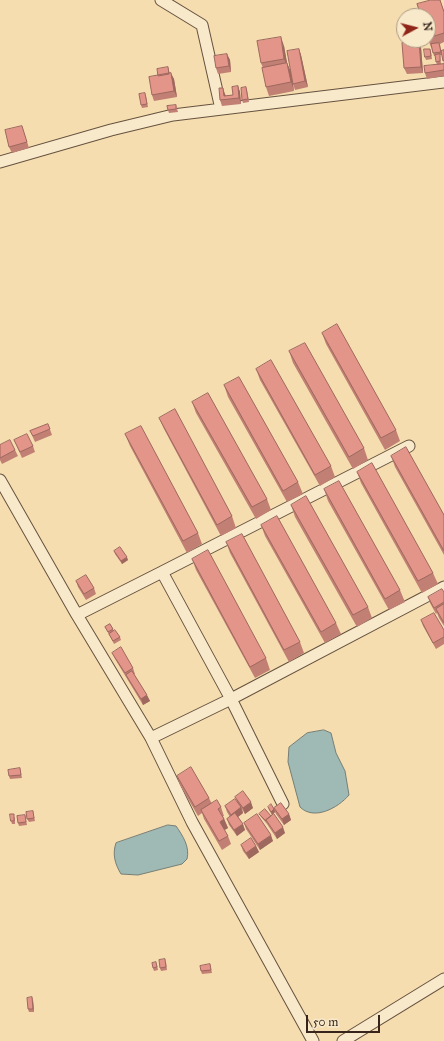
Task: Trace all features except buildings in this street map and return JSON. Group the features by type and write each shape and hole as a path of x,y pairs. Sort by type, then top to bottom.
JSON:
{"street":[{"path":"161,0 202,25 221,109"},
{"path":"0,162 112,130 173,115 444,82"},
{"path":"77,616 409,446"},
{"path":"0,480 77,616 151,738 192,822 313,1041"},
{"path":"162,572 231,699 283,804"},
{"path":"151,738 231,699 444,587"},
{"path":"343,1041 444,979"}],"water":[{"path":"324,730 331,733 336,753 345,771 349,795 339,804 326,811 312,813 300,807 288,762 289,747 307,733"},
{"path":"168,825 176,826 183,838 188,850 187,859 182,864 138,875 121,874 115,859 114,851 116,843"}]}
